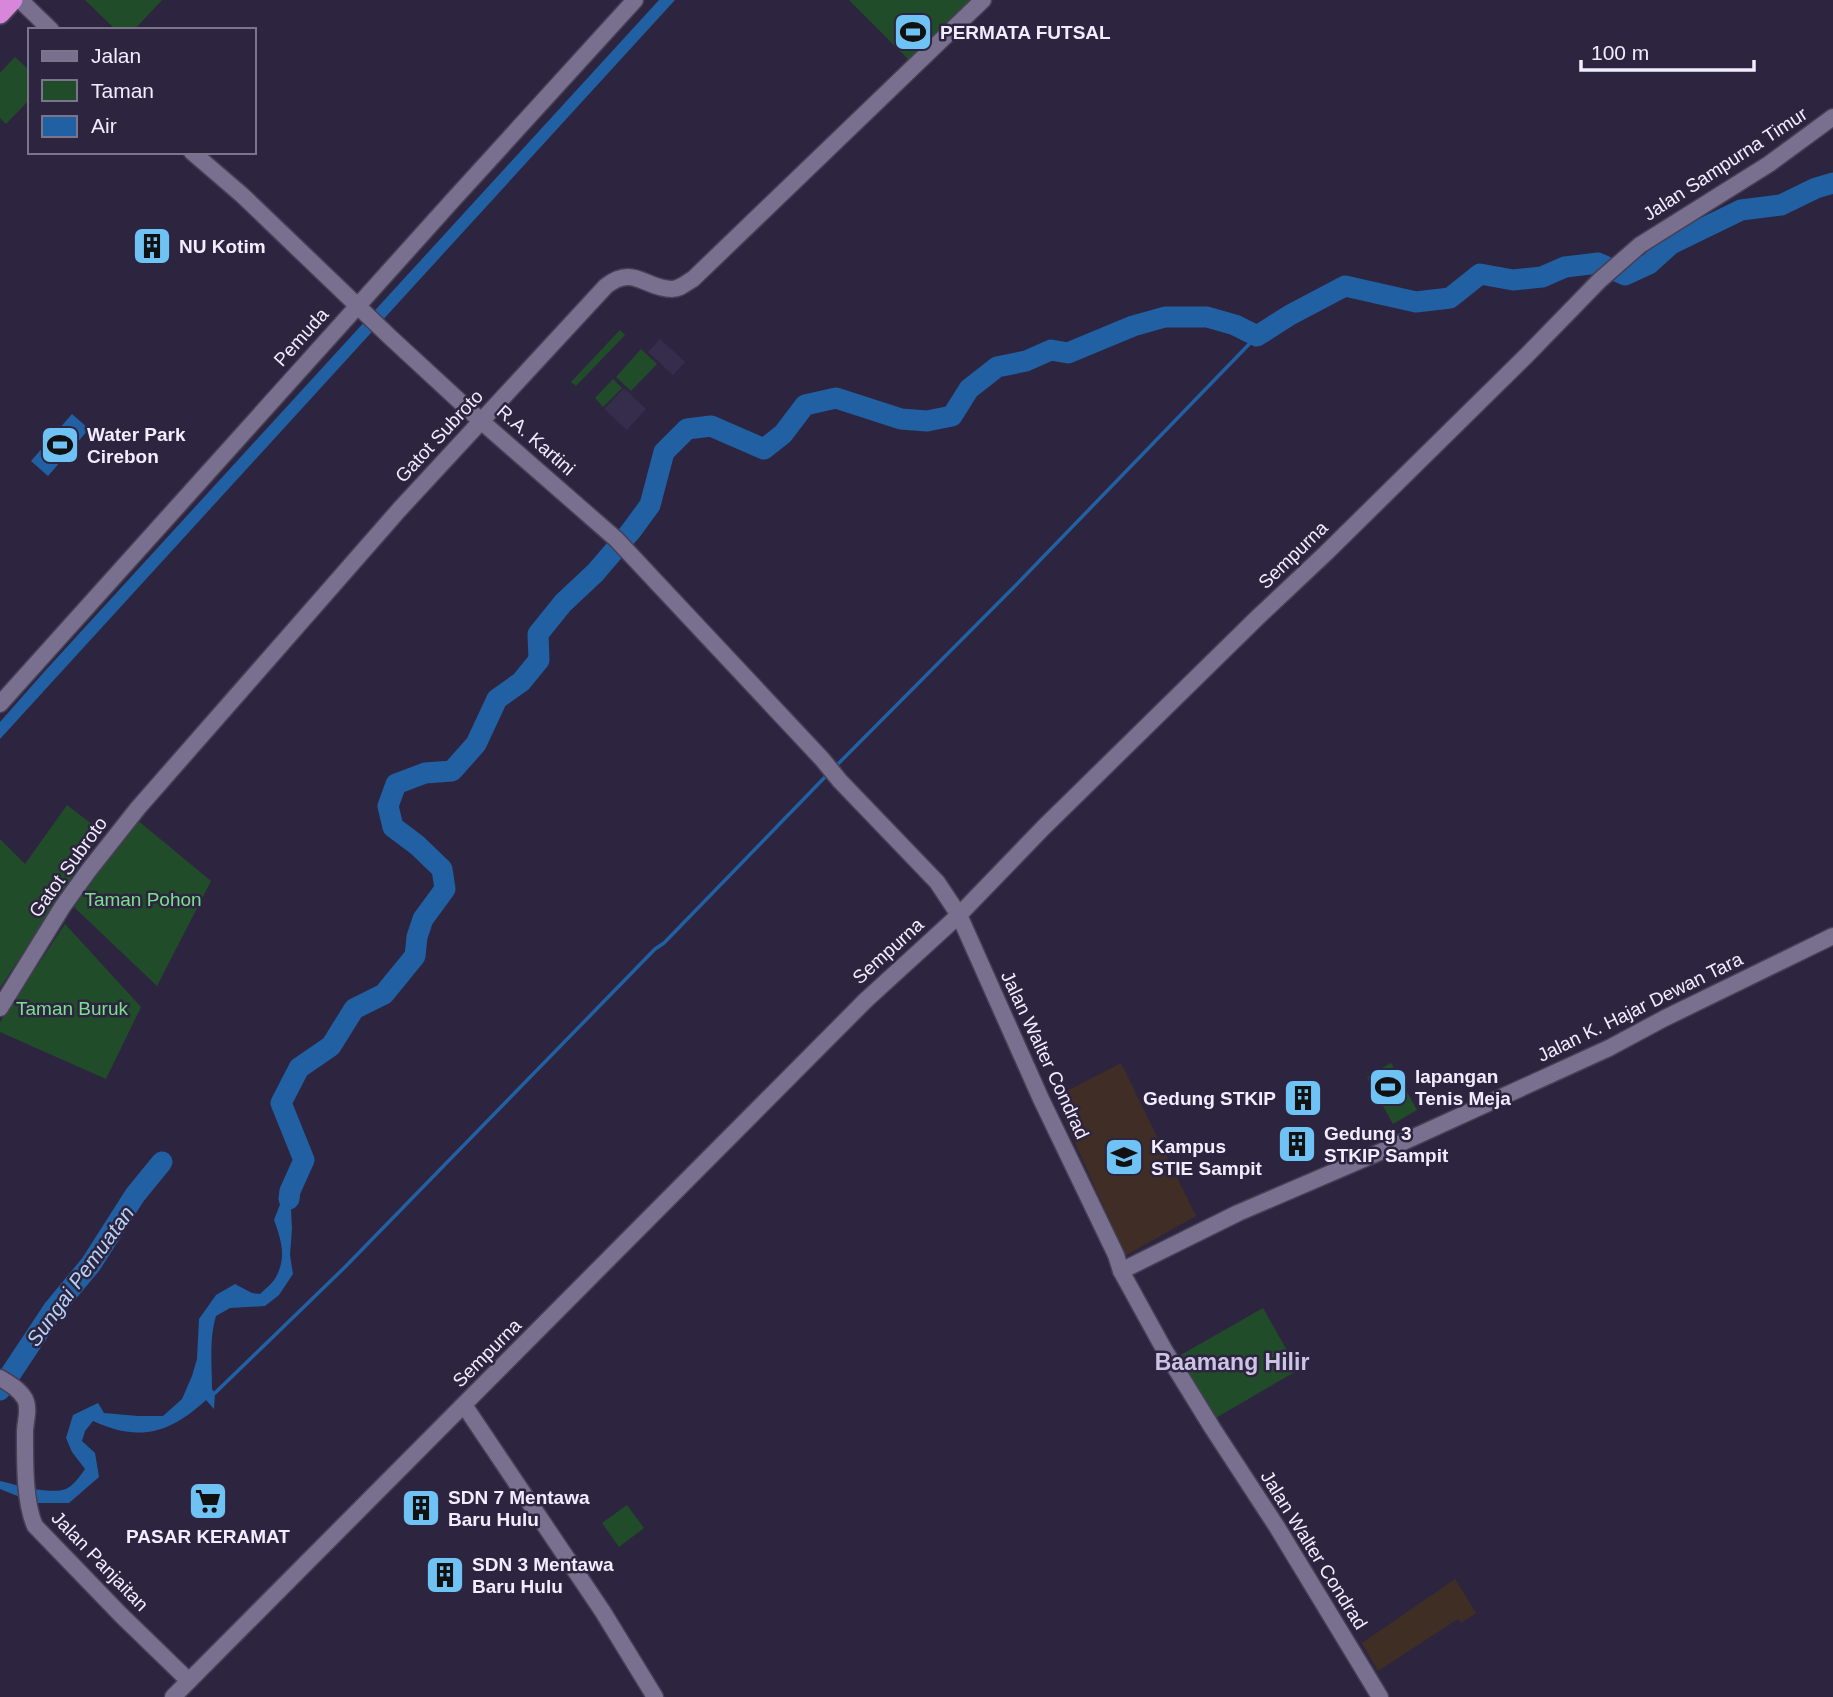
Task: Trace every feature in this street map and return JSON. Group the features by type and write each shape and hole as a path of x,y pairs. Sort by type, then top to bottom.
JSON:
{"highway":[{"path":"0,14 13,0"}],"street":[{"path":"20,0 49,28"},
{"name":"Pemuda","path":"0,704 361,309 635,0"},
{"name":"Gatot Subroto","path":"0,1007 64,906 138,808 399,510 606,286 624,276 674,289 693,279 983,0"},
{"name":"Jalan Sampurna Timur","path":"1640,245 1786,153 1833,117"},
{"name":"R.A. Kartini","path":"194,154 251,203 481,421 632,554 831,771"},
{"name":"Sempurna","path":"173,1697 866,1000 959,915 1062,810 1326,553 1600,280 1640,245"},
{"name":"Jalan Walter Condrad","path":"831,771 937,882 959,915 1121,1271 1199,1407 1266,1509 1380,1697"},
{"name":"Jalan K. Hajar Dewan Tara","path":"1121,1271 1238,1213 1609,1048 1833,936"},
{"name":"Jalan Panjaitan","path":"0,1378 14,1387 27,1406 26,1476 35,1526 189,1681"},
{"path":"464,1405 603,1612 655,1697"}],"shaded area":[{"path":"660,339 685,362 673,375 648,352"},
{"path":"624,388 646,409 627,430 604,409"},
{"name":"Kampus STIE Sampit","path":"1121,1063 1196,1216 1125,1256 1055,1097"},
{"path":"1455,1579 1476,1613 1461,1623 1458,1619 1378,1671 1362,1643"}],"green space":[{"path":"85,0 162,0 136,28 114,28"},
{"name":"PERMATA FUTSAL","path":"849,0 976,0 913,64"},
{"path":"15,57 28,69 28,101 6,124 0,118 0,73"},
{"path":"620,330 625,335 576,386 571,382"},
{"path":"641,349 657,364 631,391 616,377"},
{"path":"613,379 622,388 603,407 595,398"},
{"path":"67,805 102,832 0,988 0,839 25,864"},
{"name":"Taman Pohon","path":"136,819 211,881 157,986 74,907"},
{"name":"Taman Buruk","path":"65,924 141,1007 106,1079 0,1032 0,1022"},
{"name":"lapangan Tenis Meja","path":"1391,1063 1417,1110 1393,1124 1367,1077"},
{"path":"1263,1308 1298,1370 1214,1419 1179,1356"},
{"path":"627,1505 644,1528 619,1547 602,1523"}],"water":[{"path":"659,0 675,0 0,739 0,722 44,672"},
{"name":"Water Park Cirebon","path":"72,414 89,429 48,476 31,461"},
{"path":"290,1168 304,1176 291,1210 290,1255 293,1274 279,1295 265,1306 230,1308 216,1316 211,1352 214,1409 206,1400 179,1421 153,1431 139,1433 110,1428 93,1421 85,1431 82,1441 95,1453 99,1477 69,1503 35,1503 0,1489 0,1481 52,1491 66,1489 74,1483 85,1469 72,1452 66,1438 73,1415 98,1403 104,1413 163,1416 182,1399 197,1359 199,1319 216,1295 235,1284 260,1294 276,1277 282,1255 281,1241 274,1220 291,1176"}],"waterway":[{"path":"289,1199 304,1160 281,1103 299,1068 331,1046 354,1009 384,994 415,956 423,919 445,889 442,869 393,827 388,806 396,784 425,773 452,771 476,744 497,699 521,682 539,660 538,634 563,603 595,573 650,505 664,452 687,429 711,426 764,449 783,434 805,405 836,398 901,419 927,421 952,416 969,389 997,367 1026,361 1051,350 1068,353 1133,326 1165,317 1207,317 1235,325 1257,336 1345,286 1416,302 1450,298 1480,274 1513,280 1542,277 1565,267 1598,263 1625,275 1649,264 1671,244 1741,210 1781,205 1833,183"},
{"path":"835,767 1257,336"},
{"path":"211,1394 345,1267 827,775"},
{"name":"Sungai Pemuatan","path":"0,1390 53,1310 91,1264 135,1195 162,1162"}],"place":[{"name":"PERMATA FUTSAL","path":"913,32"},
{"name":"NU Kotim","path":"152,246"},
{"name":"Water Park Cirebon","path":"60,445"},
{"name":"lapangan Tenis Meja","path":"1388,1087"},
{"name":"Gedung STKIP","path":"1303,1098"},
{"name":"Gedung 3 STKIP Sampit","path":"1297,1144"},
{"name":"Kampus STIE Sampit","path":"1124,1157"},
{"name":"PASAR KERAMAT","path":"208,1501"},
{"name":"SDN 7 Mentawa Baru Hulu","path":"421,1508"},
{"name":"SDN 3 Mentawa Baru Hulu","path":"445,1575"}],"district":[{"name":"Baamang Hilir","path":"1232,1362"}]}
